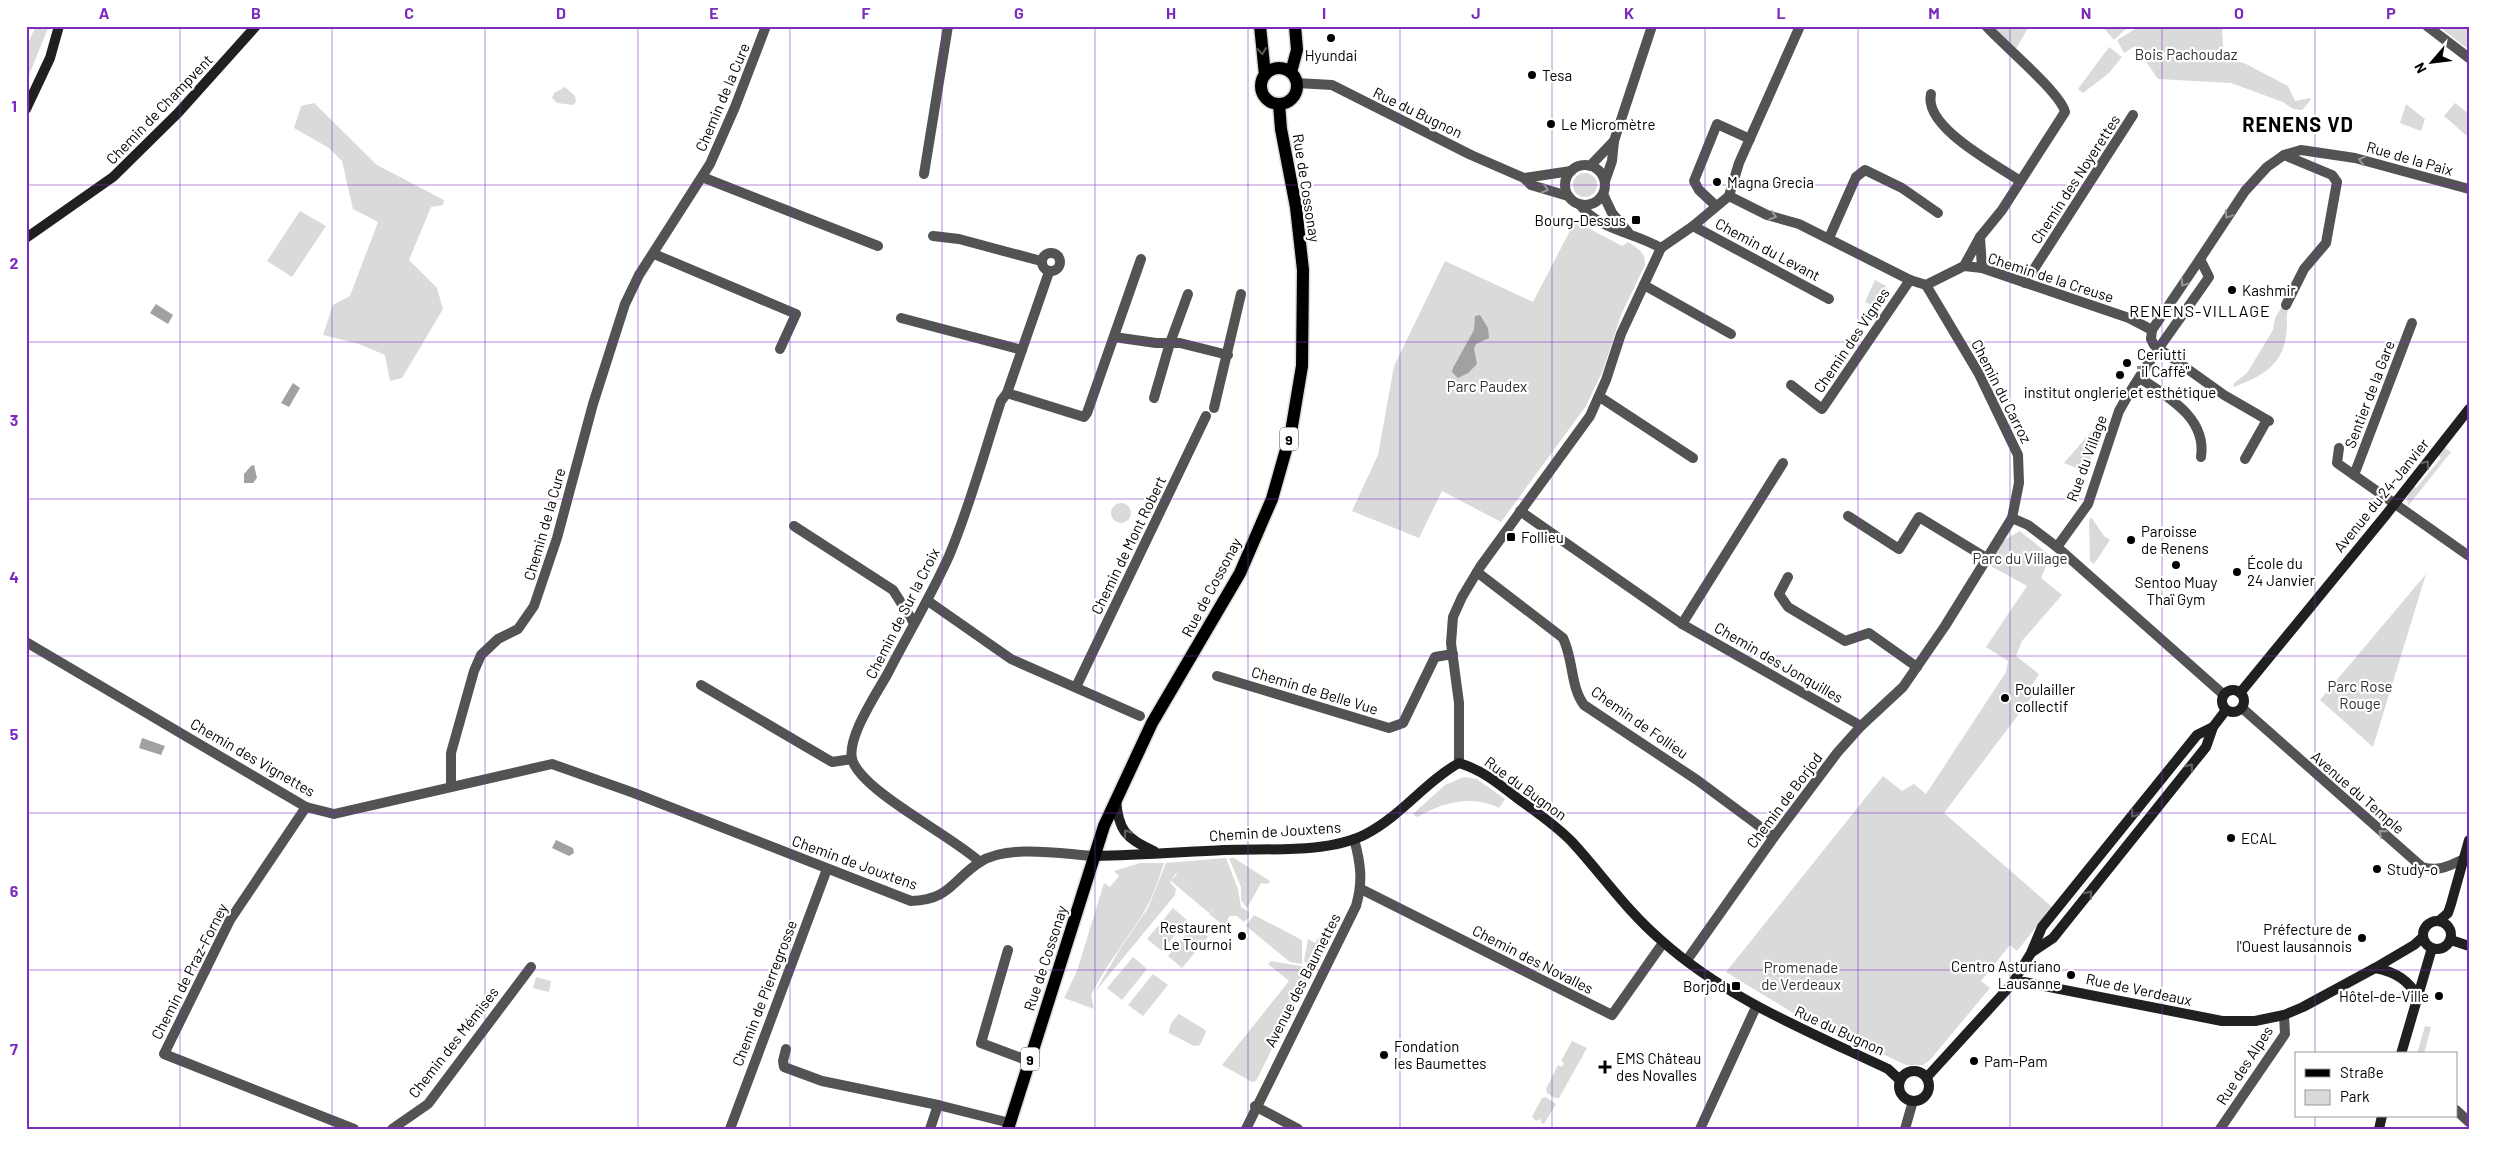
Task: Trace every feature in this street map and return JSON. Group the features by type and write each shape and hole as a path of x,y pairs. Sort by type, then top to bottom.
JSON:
{"main road":[{"path":"1260,26 1265,75 1261,84 1263,94 1270,101 1279,104 1289,101 1296,93 1294,78 1297,50 1295,26"},
{"path":"1265,75 1277,68 1294,78"},
{"name":"Rue de Cossonay","path":"1009,1126 1095,856 1116,799 1152,723 1240,573 1272,500 1291,432 1302,366 1303,270 1296,207 1281,129 1279,104"}],"street":[{"path":"26,109 50,58 59,26"},
{"name":"Chemin de Champvent","path":"26,238 113,177 172,120 256,26"},
{"name":"Chemin de la Cure","path":"451,787 451,753 474,671 481,655 503,636 518,628 534,606 557,538 593,404 625,304 639,276 702,177 735,108 766,26"},
{"path":"924,174 948,26"},
{"path":"1580,204 1589,205 1597,201 1603,194 1612,161 1614,141 1652,26"},
{"path":"1964,266 1980,237 2002,210 2066,112 2064,106 2047,87 1986,26"},
{"path":"2427,26 2469,58"},
{"path":"1660,248 1693,226 1729,196 1750,139 1799,30"},
{"name":"Rue du Bugnon","path":"1294,78 1332,85 1471,155 1524,178 1531,185 1568,196 1580,204 1589,216 1602,224 1628,232 1660,248 1621,334 1600,397 1590,416 1477,572 1453,617 1451,643 1459,703 1460,763 1477,768 1556,827 1581,852 1614,893 1663,942 1687,960 1756,1007 1888,1070 1900,1080"},
{"path":"1932,94 1932,110 1943,127 2020,180"},
{"name":"Chemin des Noyerettes","path":"2025,283 2133,115"},
{"path":"1716,206 1699,190 1694,182 1717,124 1750,139"},
{"path":"1590,166 1614,141"},
{"name":"Rue de la Paix","path":"2152,330 2245,191 2267,166 2284,155 2301,150 2354,158 2469,188"},
{"path":"2284,155 2332,175 2337,182 2326,243 2304,268 2286,305"},
{"path":"1568,196 1566,179 1571,172 1580,166 1590,166 1600,172 1605,181"},
{"path":"1829,238 1856,177 1862,170 1868,170 1902,188 1938,213"},
{"path":"1524,178 1571,172"},
{"path":"702,177 878,246"},
{"name":"Rue du Bugnon","path":"1603,194 1612,213 1628,232"},
{"path":"1729,196 1767,215 1799,224 1910,280 1926,285"},
{"name":"Chemin du Levant","path":"1693,226 1829,299"},
{"path":"933,236 959,239 1042,261"},
{"path":"1980,237 1982,268"},
{"path":"1049,253 1055,254 1059,258 1060,264 1057,269 1049,272 1042,267 1042,261 1044,256 1049,253"},
{"path":"654,254 796,314 780,349"},
{"path":"1007,393 1081,418 1084,417 1141,259"},
{"name":"Rue du Village","path":"2057,547 2088,504 2118,411 2209,277 2200,259"},
{"name":"Chemin de la Creuse","path":"1926,285 1964,266 1982,268 2129,318 2152,330"},
{"name":"Chemin de Sur la Croix","path":"852,759 854,737 914,623 928,601 949,555 1001,402 1007,393 1049,272"},
{"name":"Chemin des Vignes","path":"1791,385 1822,409 1910,280"},
{"path":"1644,285 1731,334"},
{"name":"Chemin du Carroz","path":"1926,285 1980,374 2018,455 2019,483 2012,518"},
{"path":"1154,398 1170,343 1188,294"},
{"path":"1214,408 1241,294"},
{"path":"901,318 1022,350"},
{"name":"Sentier de la Gare","path":"2354,475 2412,324"},
{"path":"2152,330 2151,339 2159,350 2224,395 2268,420 2245,459"},
{"path":"1114,337 1170,343 1228,355"},
{"path":"2140,378 2189,416 2199,430 2203,446 2201,457"},
{"path":"1600,397 1693,458"},
{"name":"Avenue du 24-Janvier","path":"2240,693 2469,409"},
{"name":"Chemin de Mont Robert","path":"1076,687 1206,416"},
{"name":"Sentier de la Gare","path":"2339,448 2337,463 2469,556"},
{"path":"1682,624 1783,463"},
{"name":"Chemin des Jonquilles","path":"1520,511 1682,624 1861,726"},
{"path":"1848,516 1899,549 1920,517 1988,559"},
{"path":"2012,518 2028,525 2057,547 2224,695"},
{"name":"Chemin de Borjod","path":"1687,960 1774,837 1838,753 1861,726 1902,687 1988,559 2012,518"},
{"path":"794,526 893,590 914,623"},
{"name":"Chemin de Follieu","path":"1477,572 1563,638 1570,652 1577,695 1584,705 1697,780 1774,837"},
{"path":"1788,577 1779,594 1788,607 1845,641 1869,633 1916,667"},
{"path":"928,601 1011,659 1140,716"},
{"name":"Chemin des Vignettes","path":"26,642 306,807 334,814 552,764 629,792"},
{"name":"Chemin de Belle Vue","path":"1217,676 1389,728 1402,723 1435,657 1453,654"},
{"path":"701,685 832,762 852,759 862,777 876,789 963,846 980,862"},
{"path":"2230,691 2240,693 2244,702 2242,708 2232,713 2226,710 2222,701 2224,695 2230,691"},
{"name":"Avenue du Temple","path":"2242,708 2422,868 2432,870 2443,869 2464,859"},
{"path":"2031,953 2053,938 2122,854 2206,747 2213,727 2226,710"},
{"path":"1927,1077 2012,984 2031,953 2042,927 2197,736 2213,727"},
{"name":"Chemin de Jouxtens","path":"629,792 911,901 924,901 938,897 955,885 980,862 1011,852 1095,856 1330,845 1354,839 1379,825 1442,774 1460,763"},
{"name":"Chemin de Jouxtens","path":"1116,799 1118,819 1127,836 1135,843 1157,853"},
{"name":"Chemin de Praz-Forney","path":"306,807 230,920 164,1054 354,1129"},
{"name":"Avenue des Baumettes","path":"1246,1129 1255,1106 1350,920 1361,889 1362,874 1354,839"},
{"path":"2451,940 2441,949 2432,948 2426,944 2423,937 2426,926 2432,921 2440,920 2448,913 2469,840"},
{"path":"2110,844 2122,854"},
{"name":"Chemin de Pierregrosse","path":"730,1129 827,869"},
{"name":"Chemin des Novalles","path":"1361,889 1612,1015 1663,942"},
{"path":"2059,906 2071,916"},
{"path":"2440,920 2450,928 2451,940"},
{"name":"Rue de Verdeaux","path":"2012,984 2024,982 2222,1021 2255,1021 2284,1015 2303,1007 2375,968 2414,945 2423,937"},
{"path":"2451,940 2469,946"},
{"path":"2402,1052 2419,998 2432,948"},
{"path":"1008,950 980,1043 1029,1061"},
{"name":"Chemin des Mémises","path":"392,1129 428,1104 531,967"},
{"path":"2375,968 2402,978 2411,985 2419,998"},
{"path":"1700,1129 1756,1007"},
{"name":"Rue des Alpes","path":"2220,1129 2285,1034 2284,1015"},
{"name":"Rue de Cossonay","path":"786,1049 783,1061 784,1067 802,1074 867,1092 938,1105 1009,1126"},
{"path":"1905,1129 1913,1101 1926,1095 1929,1086 1927,1077 1915,1070 1906,1073 1900,1080 1901,1094 1913,1101"},
{"path":"930,1129 938,1105"},
{"path":"1255,1106 1298,1129"},
{"path":"2458,1112 2469,1122"}],"green space":[{"path":"36,26 49,26 26,82 26,47"},
{"path":"1989,26 2029,26 2016,49"},
{"path":"2102,26 2129,26 2114,40"},
{"name":"Bois Pachoudaz","path":"2140,26 2225,26 2222,31 2224,57 2219,62 2231,60 2244,63 2288,86 2295,101 2310,98 2311,100 2302,110 2293,109 2283,102 2231,83 2158,79 2135,46 2124,53 2117,40"},
{"path":"2446,26 2469,26 2469,50 2443,30"},
{"path":"2109,47 2122,57 2109,73 2083,93 2078,89"},
{"path":"565,87 575,96 576,102 573,105 557,103 552,98 554,93"},
{"path":"314,103 377,165 444,200 443,205 431,207 409,260 437,288 443,309 402,378 390,381 385,355 359,344 323,335 333,305 350,296 378,222 353,209 342,161 329,148 294,128 301,106"},
{"path":"2455,103 2469,114 2467,136 2444,116"},
{"path":"2406,104 2425,119 2421,131 2400,123"},
{"path":"1585,173 1593,177 1597,185 1593,193 1585,197 1577,193 1573,185 1577,177"},
{"path":"300,211 326,226 292,277 267,261"},
{"name":"Parc Paudex","path":"1575,221 1622,246 1628,242 1638,248 1644,257 1645,265 1621,315 1603,370 1586,406 1501,522 1442,491 1419,538 1352,511 1378,455 1394,366 1445,261 1533,302"},
{"path":"1875,280 1886,286 1876,307 1865,302"},
{"path":"2283,305 2289,307 2287,327 2282,351 2277,360 2263,373 2234,387 2233,384 2247,373 2273,330 2275,318"},
{"path":"2105,416 2086,472 2064,463"},
{"path":"2445,448 2451,452 2408,506 2407,497 2414,486 2416,488 2441,458 2438,455"},
{"path":"1121,503 1128,506 1131,513 1128,520 1121,523 1114,520 1111,513 1114,506"},
{"path":"2091,517 2104,536 2110,540 2094,564 2090,561 2089,521"},
{"path":"2020,531 2048,554 2047,564 2041,578 2062,595 2022,641 2016,656 2039,674 2032,685 2037,690 1944,813 2052,907 2017,951 2010,945 1981,981 1990,988 1930,1060 1923,1065 1906,1065 1793,1013 1726,972 1883,776 1902,791 1914,784 1926,794 2006,672 2008,661 1986,647 2027,586 1989,565 2001,542"},
{"name":"Parc Rose Rouge","path":"2426,574 2373,747 2320,700"},
{"path":"1464,777 1477,779 1505,799 1499,808 1488,804 1467,801 1447,804 1417,817 1413,814 1445,785"},
{"path":"1226,858 1238,889 1241,907 1249,912 1249,917 1244,922 1237,916 1230,916 1227,920 1230,922 1224,926 1209,914 1216,905 1209,913 1171,881 1177,874 1208,899 1176,873 1170,882 1176,889 1175,895 1095,992 1120,949 1148,908 1166,863"},
{"path":"1229,858 1234,858 1270,881 1268,884 1261,883 1247,908 1241,900 1241,887"},
{"path":"1140,863 1164,863 1146,909 1107,967 1091,995 1094,1009 1064,998 1077,971 1104,883 1110,887 1119,876 1114,871"},
{"path":"1173,908 1187,920 1162,951 1147,939"},
{"path":"1254,915 1302,940 1302,964 1290,962 1246,926"},
{"path":"1193,925 1208,937 1182,968 1168,956"},
{"path":"1319,937 1327,943 1319,956 1307,964 1304,961 1308,939 1315,943"},
{"path":"1133,957 1147,969 1122,1000 1107,988"},
{"path":"1271,961 1306,967 1314,965 1256,1081 1252,1082 1222,1065 1289,981 1268,964"},
{"path":"1153,974 1168,985 1143,1016 1128,1005"},
{"path":"536,977 551,981 549,992 533,988"},
{"path":"1179,1014 1204,1029 1206,1032 1200,1045 1194,1046 1169,1033 1169,1028"},
{"path":"2425,1026 2431,1027 2425,1052 2418,1052"},
{"path":"1572,1041 1587,1048 1559,1098 1555,1098 1547,1093 1546,1089 1558,1065 1562,1067 1564,1063 1561,1061"},
{"path":"1546,1097 1556,1104 1544,1124 1541,1123 1541,1119 1536,1121 1532,1117 1542,1098"}],"shaded area":[{"path":"156,304 173,315 168,324 150,313"},
{"path":"1480,315 1488,328 1489,338 1476,344 1474,349 1477,364 1468,373 1458,378 1452,372 1453,368 1474,330 1475,316"},
{"path":"293,383 300,388 289,407 281,403"},
{"path":"254,465 257,478 253,483 244,483 244,474"},
{"path":"142,738 165,746 161,755 139,748"},
{"path":"556,840 573,848 574,853 569,856 552,848"}],"place":[{"name":"Hyundai","path":"1331,38"},
{"name":"Tesa","path":"1532,75"},
{"name":"Le Micromètre","path":"1551,124"},
{"name":"Magna Grecia","path":"1717,182"},
{"name":"Bourg-Dessus","path":"1636,220"},
{"name":"Kashmir","path":"2232,290"},
{"name":"Ceriutti \"il Caffè\"","path":"2127,363"},
{"name":"institut onglerie et esthétique","path":"2120,375"},
{"name":"Follieu","path":"1511,537"},
{"name":"Paroisse de Renens","path":"2131,540"},
{"name":"Sentoo Muay Thaï Gym","path":"2176,565"},
{"name":"École du 24 Janvier","path":"2237,572"},
{"name":"Poulailler collectif","path":"2005,698"},
{"name":"ECAL","path":"2231,838"},
{"name":"Study-o","path":"2377,869"},
{"name":"Restaurent Le Tournoi","path":"1242,936"},
{"name":"Préfecture de l'Ouest lausannois","path":"2362,938"},
{"name":"Centro Asturiano Lausanne","path":"2071,975"},
{"name":"Borjod","path":"1736,986"},
{"name":"Hôtel-de-Ville","path":"2439,996"},
{"name":"Fondation les Baumettes","path":"1384,1055"},
{"name":"Pam-Pam","path":"1974,1061"},
{"name":"EMS Château des Novalles","path":"1605,1067"}],"district":[{"name":"RENENS VD","path":"2298,124"},
{"name":"RENENS-VILLAGE","path":"2200,310"}],"park label":[{"name":"Parc du Village","path":"2020,558"},
{"name":"Promenade de Verdeaux","path":"1801,976"}]}
